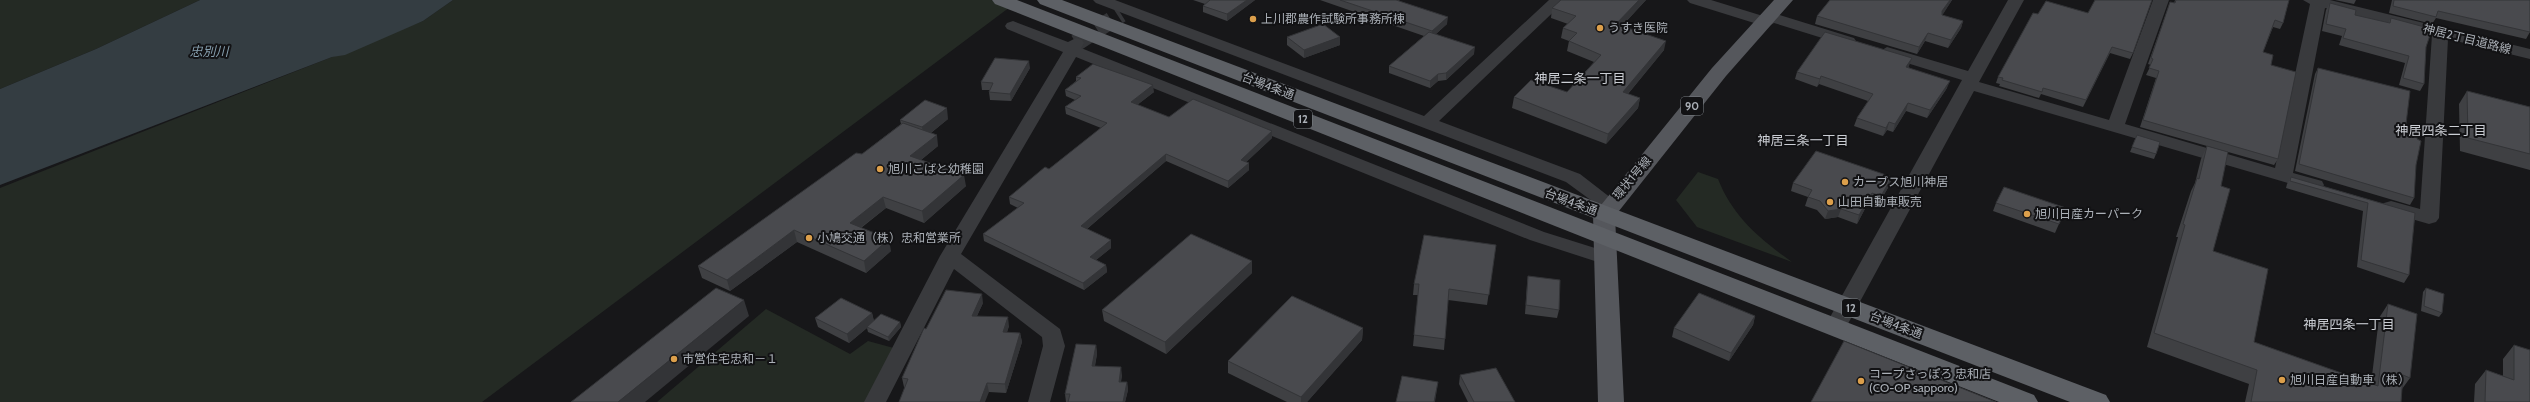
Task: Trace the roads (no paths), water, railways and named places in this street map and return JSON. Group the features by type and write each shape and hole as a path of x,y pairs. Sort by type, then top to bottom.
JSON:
{"highway":[{"name":"台場4条通","path":"1001,0 1607,229 1847,306 2097,402"},
{"name":"台場4条通","path":"1046,0 1607,229 1835,328 2025,402"}],"main road":[{"name":"環状1号線","path":"1607,229 1719,72 1784,0"},
{"path":"1607,229 1611,402"}],"street":[{"path":"1013,26 1074,46 1537,236 1607,229 1573,178 1428,122 1124,12 1101,0"},
{"path":"1428,122 1558,0"},
{"path":"1695,0 1867,46 1970,81 2116,126 2334,190"},
{"path":"1835,328 2016,0"},
{"path":"2116,126 2161,0"},
{"path":"2283,175 2315,1"},
{"name":"神居2丁目道路線","path":"2315,1 2366,7 2440,32 2530,54"},
{"path":"2378,203 2429,218 2440,32"},
{"path":"875,402 950,256 1074,46"},
{"path":"950,256 1052,334 1054,346 1039,402"}],"water":[{"name":"忠別川","path":"200,0 453,0 423,21 345,55 332,57 0,185 0,89 96,49"}],"tunnel":[{"path":"1076,43 1121,14"}],"place":[{"name":"上川郡農作試験所事務所棟","path":"1253,19"},
{"name":"うすき医院","path":"1600,28"},
{"name":"旭川こばと幼稚園","path":"880,169"},
{"name":"カーブス旭川神居","path":"1845,182"},
{"name":"山田自動車販売","path":"1830,202"},
{"name":"旭川日産カーパーク","path":"2027,214"},
{"name":"小鳩交通（株）忠和営業所","path":"809,238"},
{"name":"市営住宅忠和－１","path":"674,359"},
{"name":"旭川日産自動車（株）","path":"2282,380"},
{"name":"コープさっぽろ 忠和店 (CO-OP sapporo)","path":"1861,381"}],"district":[{"name":"神居二条一丁目","path":"1580,78"},
{"name":"神居四条二丁目","path":"2441,130"},
{"name":"神居三条一丁目","path":"1803,140"},
{"name":"神居四条一丁目","path":"2349,324"}]}
